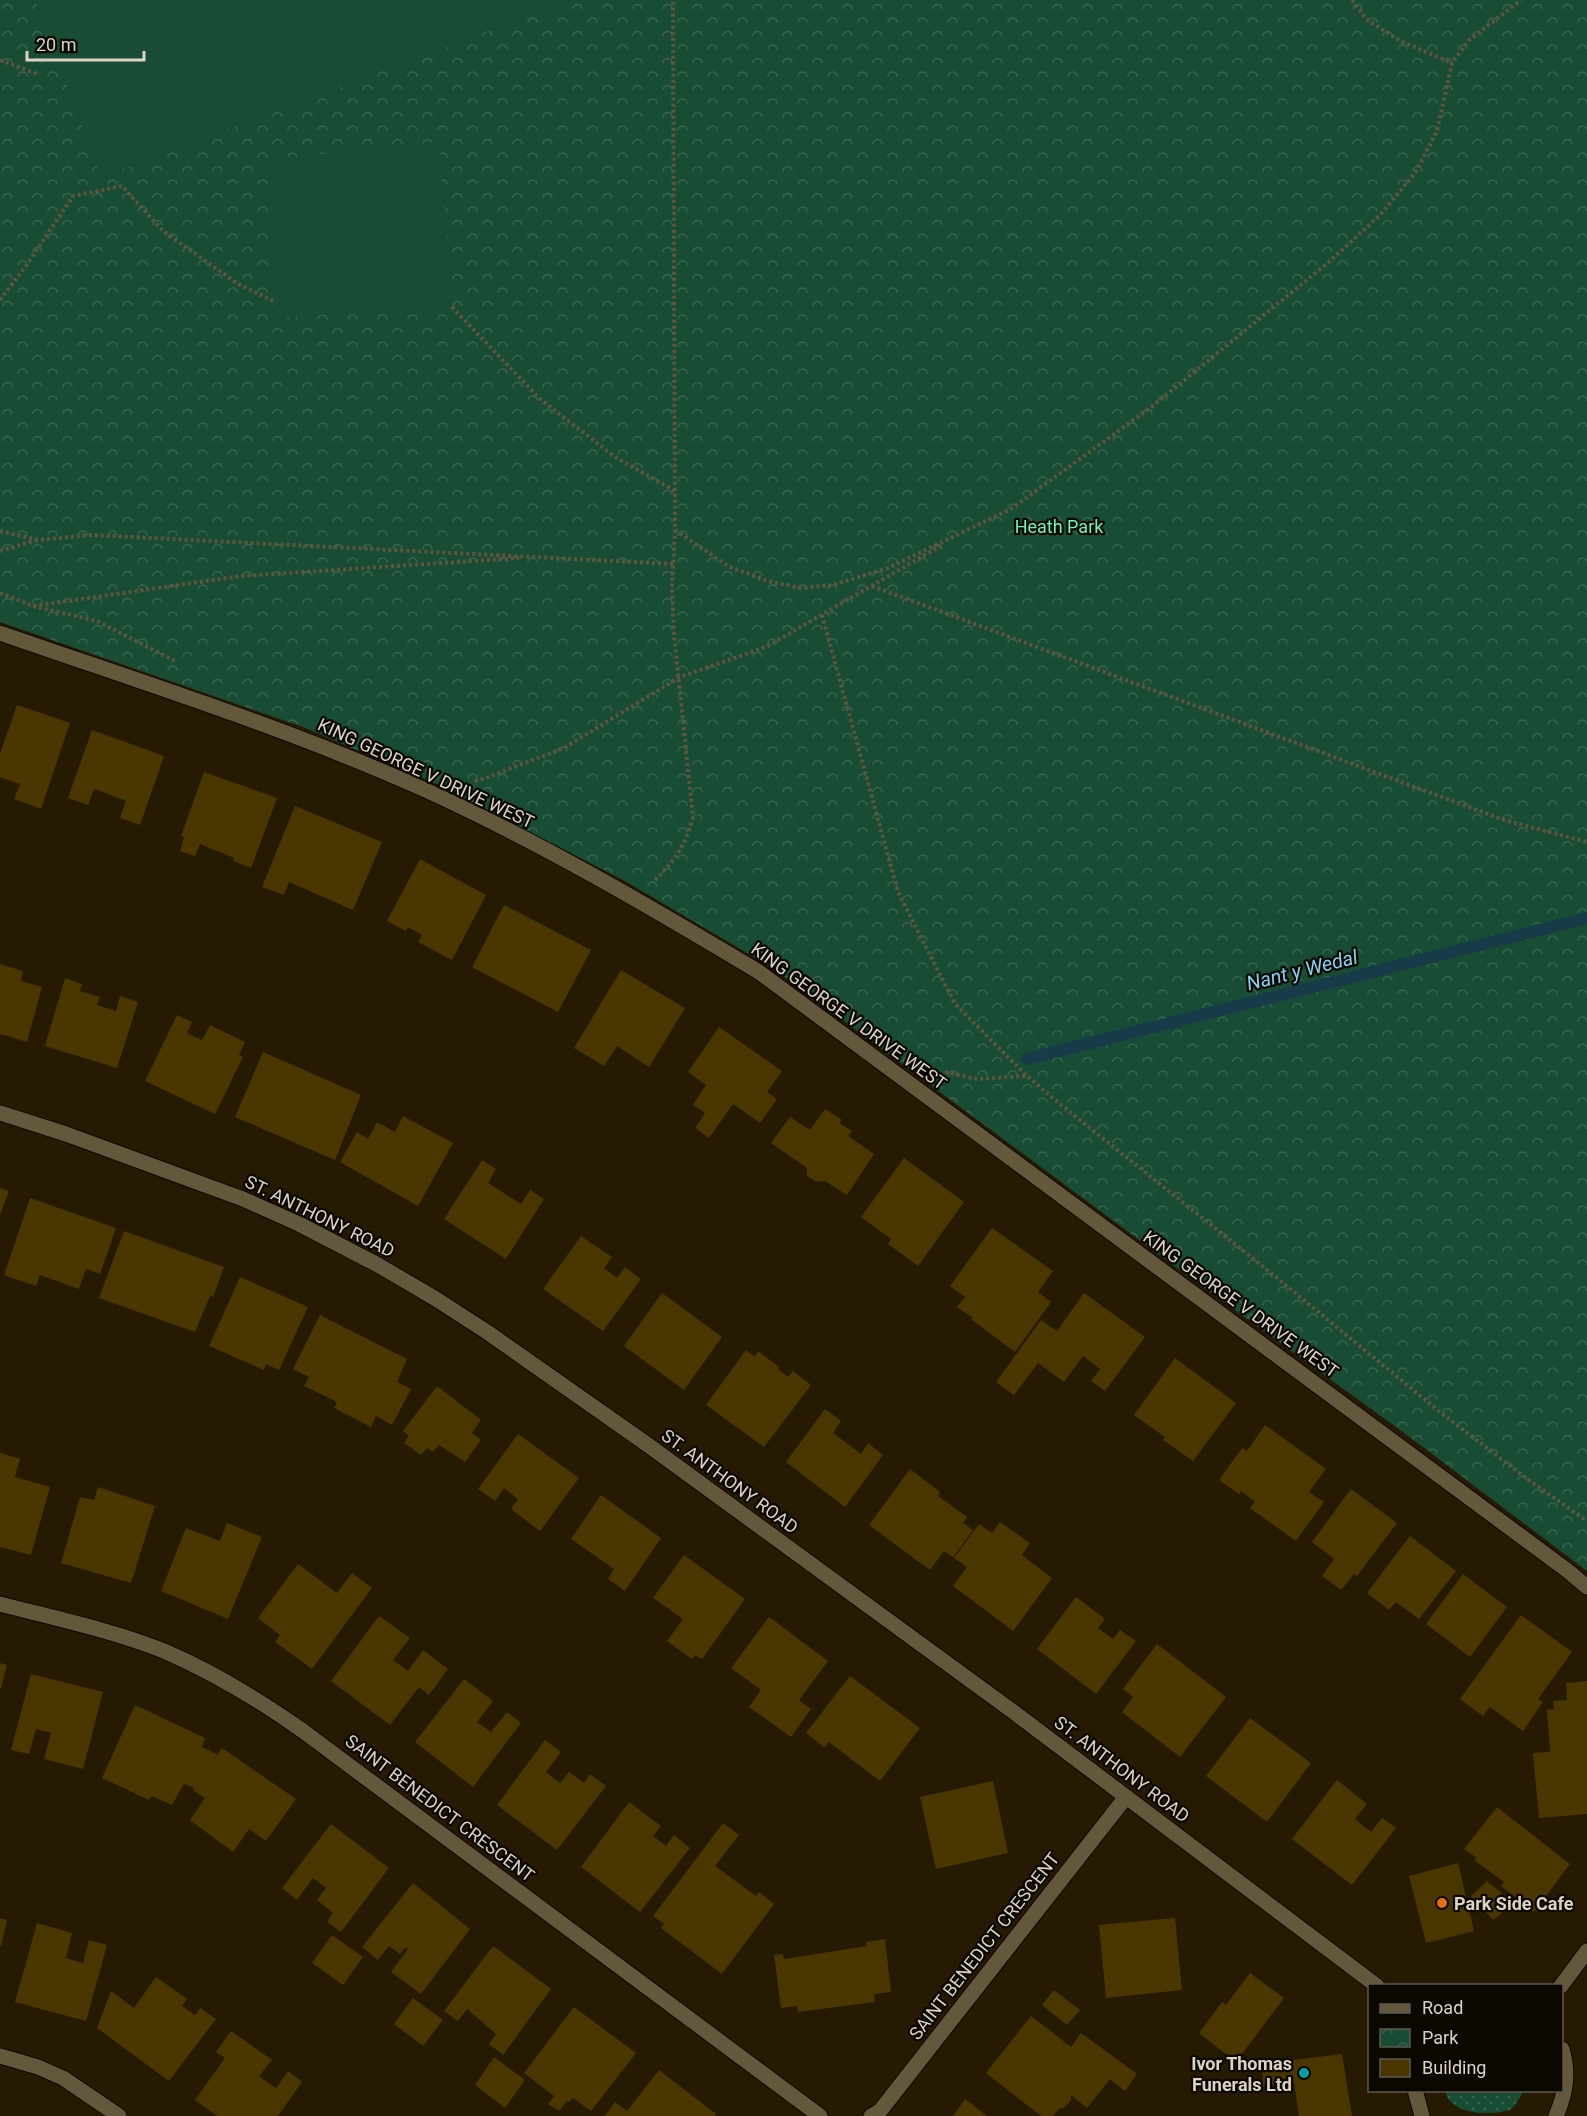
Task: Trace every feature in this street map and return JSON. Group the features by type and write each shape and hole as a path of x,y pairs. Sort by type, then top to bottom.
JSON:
{"street":[{"name":"KING GEORGE V DRIVE WEST","path":"0,633 298,736 422,788 511,831 637,898 759,972 1587,1587"},
{"name":"ST. ANTHONY ROAD","path":"0,1113 66,1134 243,1199 319,1234 436,1299 488,1332 648,1446 1014,1713 1374,1984"},
{"name":"SAINT BENEDICT CRESCENT","path":"0,1604 76,1623 163,1651 261,1701 820,2116"},
{"name":"SAINT BENEDICT CRESCENT","path":"872,2116 880,2111 1126,1797"},
{"path":"1562,1984 1587,1951"},
{"path":"1556,2116 1566,2087 1566,2064 1563,2053"},
{"path":"0,2056 38,2067 63,2078 119,2116"},
{"path":"1415,2092 1422,2116"}],"path":[{"path":"637,898 668,867 686,841 693,817 674,635 673,0"},
{"path":"1352,0 1366,19 1400,41 1452,63"},
{"path":"675,530 728,566 767,581 801,588 832,585 888,568 1011,509 1154,405 1330,261 1380,215 1415,173 1437,130 1452,63 1469,40 1521,0"},
{"path":"0,60 36,74"},
{"path":"0,300 73,196 122,186 163,231 238,284 273,301"},
{"path":"452,307 540,399 615,457 675,492"},
{"path":"467,777 478,782 564,748 680,677 766,647 969,529"},
{"path":"0,531 38,540"},
{"path":"0,551 38,540 91,535 674,564"},
{"path":"33,606 241,576 538,557"},
{"path":"872,586 1504,820 1587,842"},
{"path":"0,593 33,606 97,621 178,662"},
{"path":"822,615 898,892 955,1004 1027,1076 1060,1104 1440,1412 1587,1521"}],"green space":[{"name":"Heath Park","path":"0,0 1587,0 1587,1571 1411,1438 774,969 625,881 437,784 303,727 0,622"},
{"path":"35,0 570,0 102,177"},
{"path":"439,142 452,307 273,318 272,159"},
{"path":"1446,2092 1523,2092 1510,2110 1492,2113 1462,2109 1448,2099"}],"building":[{"path":"17,705 70,723 41,809 14,799 20,784 0,777 0,754"},
{"path":"92,730 164,756 140,825 120,818 126,801 108,794 94,789 88,805 68,798"},
{"path":"204,772 277,798 251,868 233,861 234,858 200,844 195,856 180,851 184,837 181,836"},
{"path":"295,806 382,842 353,910 289,882 284,895 262,887"},
{"path":"420,859 486,895 452,960 418,942 422,935 408,927 406,931 387,921"},
{"path":"504,905 591,950 558,1012 472,967"},
{"path":"0,964 23,971 21,981 42,987 27,1042 0,1034"},
{"path":"621,970 685,1008 649,1067 617,1046 604,1066 574,1048"},
{"path":"65,978 82,984 80,991 100,997 97,1005 116,1011 120,996 138,1002 117,1068 45,1046"},
{"path":"177,1015 192,1022 187,1033 202,1040 210,1025 245,1042 239,1055 243,1057 215,1114 145,1081"},
{"path":"719,1027 782,1071 767,1092 777,1099 760,1123 733,1104 709,1138 695,1128 705,1113 693,1105 706,1085 688,1072"},
{"path":"263,1052 361,1095 335,1160 235,1117"},
{"path":"825,1109 842,1120 839,1123 852,1131 848,1136 874,1154 847,1195 825,1181 817,1182 807,1176 807,1168 771,1143 790,1117 810,1130"},
{"path":"403,1116 453,1143 418,1206 340,1162 357,1132 368,1139 377,1122 395,1132"},
{"path":"904,1158 964,1202 918,1266 888,1244 891,1239 861,1217"},
{"path":"482,1160 496,1169 488,1183 521,1204 530,1190 544,1199 506,1259 444,1219"},
{"path":"0,1188 9,1191 0,1215"},
{"path":"30,1198 116,1228 100,1274 86,1269 79,1289 40,1275 36,1286 4,1275"},
{"path":"992,1228 1053,1271 1038,1292 1051,1302 1015,1352 957,1307 965,1297 950,1286"},
{"path":"124,1231 224,1267 213,1297 210,1296 195,1332 99,1298"},
{"path":"581,1236 612,1257 604,1268 617,1278 625,1267 641,1279 603,1331 543,1289"},
{"path":"240,1277 308,1307 279,1370 266,1364 264,1370 209,1346"},
{"path":"662,1293 722,1337 684,1390 624,1346"},
{"path":"1084,1293 1145,1337 1105,1391 1091,1381 1100,1369 1083,1356 1064,1382 1038,1363 1014,1395 996,1382 1041,1320 1057,1331"},
{"path":"320,1315 407,1359 397,1382 411,1389 392,1425 376,1416 371,1427 334,1408 337,1402 304,1386 309,1377 293,1369"},
{"path":"746,1350 755,1357 758,1351 788,1377 793,1371 811,1385 764,1447 706,1405"},
{"path":"1175,1358 1236,1403 1193,1461 1163,1440 1165,1437 1134,1415"},
{"path":"437,1386 481,1420 472,1433 481,1440 465,1462 439,1445 433,1452 427,1448 421,1455 404,1443 409,1436 403,1431"},
{"path":"825,1409 841,1421 833,1433 861,1454 868,1443 883,1455 845,1507 786,1462"},
{"path":"1265,1425 1326,1469 1309,1492 1324,1502 1296,1541 1250,1508 1255,1502 1241,1491 1239,1494 1219,1480 1242,1448 1247,1451"},
{"path":"518,1434 579,1478 540,1531 511,1509 518,1499 504,1488 495,1501 478,1489"},
{"path":"0,1453 20,1459 15,1477 50,1487 31,1555 0,1547"},
{"path":"910,1469 940,1492 938,1496 967,1517 963,1523 973,1530 953,1557 944,1551 930,1570 869,1525"},
{"path":"98,1487 155,1506 131,1583 61,1563 80,1497 94,1500"},
{"path":"1351,1489 1397,1523 1357,1576 1354,1574 1341,1590 1322,1576 1334,1559 1312,1542"},
{"path":"601,1495 661,1538 625,1591 608,1579 614,1569 571,1539"},
{"path":"1000,1522 1030,1543 1022,1555 1052,1578 1013,1631 953,1586 967,1567 954,1558 979,1524 992,1533"},
{"path":"227,1523 262,1537 228,1619 161,1591 186,1528 220,1541"},
{"path":"1410,1536 1456,1571 1419,1619 1396,1602 1389,1610 1367,1593"},
{"path":"684,1555 745,1599 702,1659 695,1655 692,1659 667,1641 683,1619 653,1598"},
{"path":"298,1564 337,1593 352,1573 372,1588 312,1669 275,1642 280,1635 258,1618"},
{"path":"1463,1574 1507,1607 1470,1657 1426,1624"},
{"path":"1076,1597 1105,1619 1098,1628 1113,1639 1120,1630 1136,1641 1096,1694 1037,1649"},
{"path":"1521,1615 1572,1652 1538,1699 1543,1702 1523,1731 1490,1707 1483,1716 1460,1699"},
{"path":"379,1616 410,1638 393,1660 408,1671 423,1650 448,1669 429,1695 419,1687 390,1725 331,1681"},
{"path":"769,1617 828,1661 799,1700 811,1709 791,1737 749,1707 761,1690 731,1668"},
{"path":"1157,1644 1226,1697 1180,1757 1122,1712 1133,1697 1123,1689"},
{"path":"0,1663 7,1665 1,1688 0,1688"},
{"path":"31,1674 103,1692 83,1769 44,1759 51,1733 36,1729 29,1754 11,1750"},
{"path":"850,1676 920,1728 880,1781 829,1742 824,1747 806,1733"},
{"path":"464,1679 493,1701 477,1722 491,1732 507,1712 521,1723 473,1787 415,1742"},
{"path":"1587,1681 1587,1814 1539,1818 1533,1753 1550,1752 1547,1710 1554,1709 1553,1701 1567,1700 1566,1683"},
{"path":"135,1705 205,1738 202,1747 217,1754 213,1761 222,1748 296,1799 266,1841 249,1829 233,1852 190,1820 205,1798 193,1790 194,1788 184,1784 172,1805 152,1796 149,1800 102,1778"},
{"path":"1250,1718 1311,1763 1267,1822 1206,1776"},
{"path":"545,1740 561,1752 546,1772 560,1783 569,1772 584,1783 590,1774 606,1786 557,1850 497,1805"},
{"path":"1337,1780 1367,1804 1355,1819 1371,1832 1382,1818 1396,1828 1352,1885 1292,1839"},
{"path":"993,1781 1008,1853 936,1869 920,1797"},
{"path":"629,1802 661,1826 653,1836 666,1846 674,1835 690,1848 640,1912 581,1867"},
{"path":"1497,1807 1570,1864 1534,1912 1501,1886 1504,1882 1474,1860 1477,1858 1464,1849"},
{"path":"723,1823 739,1835 715,1866 756,1896 759,1892 774,1904 722,1974 661,1928 664,1924 653,1916"},
{"path":"331,1824 389,1868 341,1932 327,1922 333,1913 317,1900 326,1888 313,1878 297,1900 282,1888"},
{"name":"Park Side Cafe","path":"1458,1863 1474,1931 1426,1943 1409,1876"},
{"path":"1487,1881 1514,1904 1493,1920 1471,1896"},
{"path":"413,1883 470,1929 421,1994 391,1972 408,1949 406,1947 400,1954 389,1946 378,1960 362,1947"},
{"path":"0,1918 7,1920 1,1946 0,1946"},
{"path":"1175,1918 1182,1990 1106,1998 1099,1925"},
{"path":"37,1923 72,1933 66,1958 83,1963 89,1940 107,1945 86,2021 15,2002"},
{"path":"332,1935 363,1957 343,1985 312,1963"},
{"path":"885,1939 891,1992 874,1994 875,2002 798,2012 797,2006 781,2008 774,1955 783,1954 784,1959 867,1946 866,1942"},
{"path":"493,1946 551,1989 503,2055 489,2044 496,2034 467,2009 458,2021 444,2011"},
{"path":"1250,1973 1284,1998 1236,2062 1199,2033 1222,2002 1226,2005"},
{"path":"156,1977 187,1999 182,2006 195,2015 200,2008 216,2019 169,2081 97,2028 111,1991 134,2008"},
{"path":"1054,1990 1080,2010 1067,2025 1042,2005"},
{"path":"413,1998 443,2020 423,2046 394,2024"},
{"path":"574,2007 636,2053 591,2111 573,2098 567,2101 559,2111 548,2104 554,2096 524,2073"},
{"path":"1031,2016 1071,2047 1081,2033 1137,2074 1125,2091 1110,2079 1087,2108 1071,2095 1071,2100 1053,2116 1041,2116 986,2073"},
{"path":"231,2031 272,2060 259,2076 276,2088 288,2071 302,2082 278,2116 217,2116 195,2100 225,2058 216,2052"},
{"name":"Ivor Thomas Funerals Ltd","path":"1342,2054 1352,2116 1299,2116 1294,2082 1263,2086 1262,2064"},
{"path":"494,2057 525,2080 505,2108 475,2085"},
{"path":"659,2070 716,2114 715,2116 605,2116 615,2102 627,2111"},
{"path":"965,2099 987,2116 953,2116"}],"waterway":[{"name":"Nant y Wedal","path":"1027,1059 1587,918"}],"place":[{"name":"Park Side Cafe","path":"1442,1903"},
{"name":"Ivor Thomas Funerals Ltd","path":"1304,2073"}]}
